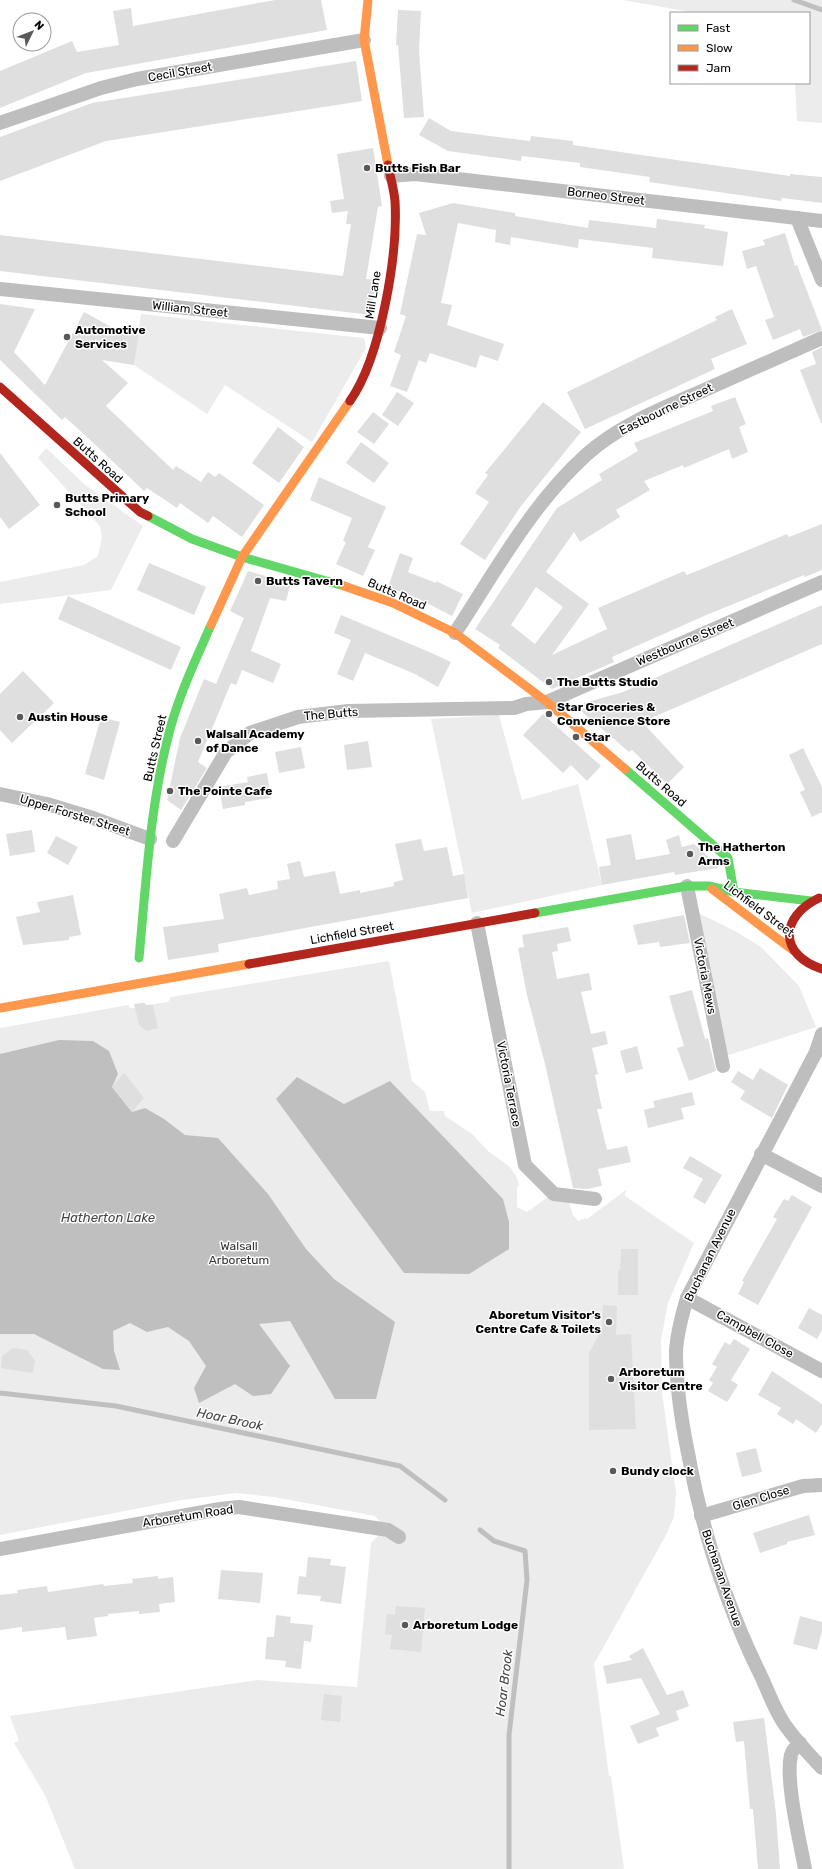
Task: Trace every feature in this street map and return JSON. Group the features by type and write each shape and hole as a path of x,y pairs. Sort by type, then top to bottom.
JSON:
{"main road":[{"name":"Mill Lane","path":"242,556 352,398 362,380 380,328 386,299 395,200 364,40 368,0"},
{"name":"Butts Road","path":"0,387 140,512 192,538 242,556 365,593 392,603 455,633 547,702 728,858 734,892"},
{"name":"Butts Street","path":"139,958 150,839 168,733 184,686 242,556"},
{"name":"Lichfield Street","path":"0,1008 687,886 709,886 734,892 810,901"},
{"name":"Lichfield Street","path":"709,886 794,951 804,962 822,969"},
{"path":"794,951 790,939 791,921 797,911 810,901 822,898"}],"street":[{"name":"Cecil Street","path":"0,123 101,88 137,79 364,40"},
{"name":"Borneo Street","path":"390,176 415,174 822,221"},
{"path":"797,218 822,280"},
{"name":"William Street","path":"0,289 380,328"},
{"name":"Eastbourne Street","path":"455,633 529,520 564,477 587,454 615,433 659,410 822,338"},
{"name":"Westbourne Street","path":"547,702 822,582"},
{"name":"The Butts","path":"173,841 226,752 250,733 298,717 348,711 514,708 526,704 547,702"},
{"name":"Upper Forster Street","path":"0,794 47,804 93,818 150,839"},
{"name":"Victoria Mews","path":"687,886 723,1066"},
{"name":"Victoria Terrace","path":"477,923 525,1165 554,1194 595,1199"},
{"name":"Buchanan Avenue","path":"822,1034 816,1052 761,1154 687,1298 679,1327 676,1350 682,1424 701,1516 729,1606 750,1654 783,1722 810,1756 822,1768"},
{"path":"761,1154 822,1186"},
{"name":"Campbell Close","path":"687,1298 822,1371"},
{"name":"Glen Close","path":"701,1516 803,1486 822,1485"},
{"name":"Arboretum Road","path":"0,1549 220,1509 239,1507 388,1530 399,1537"},
{"path":"800,1744 792,1750 790,1756 790,1778 805,1869"}],"green space":[{"path":"623,0 822,0 822,123 797,121 795,84 810,84 810,12 690,12"},
{"path":"141,314 364,338 366,348 312,442 225,385 207,414 134,365"},
{"path":"46,448 84,484 143,526 111,590 0,604 0,582 84,565 98,556 102,537 100,526 38,458"},
{"path":"499,715 522,800 578,784 602,885 472,913 431,719"},
{"path":"692,910 735,931 761,947 799,986 816,1027 726,1056"},
{"name":"Walsall Arboretum","path":"389,961 412,1081 425,1092 430,1111 444,1111 445,1116 472,1134 488,1151 510,1167 516,1176 519,1185 517,1188 517,1207 527,1212 548,1197 569,1202 573,1215 578,1221 585,1218 587,1219 626,1190 625,1196 694,1243 668,1303 661,1340 662,1393 676,1493 674,1517 666,1535 594,1664 609,1776 611,1776 624,1869 75,1869 45,1795 14,1743 19,1741 10,1716 257,1680 357,1687 371,1543 379,1535 381,1523 375,1516 274,1497 236,1493 182,1500 0,1535 0,1028 128,1005 130,1008 135,1008 137,1004 144,1003 147,1005 168,1002 171,997"}],"water":[{"name":"Hatherton Lake","path":"59,1040 93,1041 109,1051 118,1074 112,1087 132,1112 145,1108 164,1119 185,1135 218,1138 268,1194 306,1249 334,1279 395,1322 376,1399 335,1399 290,1321 259,1324 290,1366 271,1394 253,1396 235,1384 199,1403 194,1388 206,1366 189,1341 168,1327 147,1332 130,1323 113,1331 114,1351 120,1370 103,1369 34,1334 0,1334 0,1054"},
{"path":"297,1077 344,1104 390,1081 503,1199 509,1222 509,1249 469,1274 404,1273 276,1099"}],"building":[{"path":"275,0 321,0 327,30 86,73 0,108 0,71 46,52 52,52 52,49 72,41 77,52 119,45 113,11 131,8 133,26"},
{"path":"398,10 421,11 419,51 424,117 404,118 398,45 396,45"},
{"path":"356,61 362,101 106,141 0,181 0,137 92,103"},
{"path":"429,118 451,131 530,141 531,136 573,141 573,145 655,157 790,176 790,174 822,177 822,203 782,198 781,201 649,182 650,177 580,167 580,163 522,156 521,161 448,151 419,135"},
{"path":"373,148 382,206 378,207 366,279 376,280 371,315 0,271 0,235 343,276 351,224 346,224 348,211 332,213 330,201 344,199 337,154"},
{"path":"453,203 515,213 515,216 588,228 589,220 656,228 657,219 705,225 704,228 728,232 723,266 652,258 653,248 579,239 578,248 511,237 510,245 495,242 496,230 458,223 441,303 452,305 447,325 504,344 498,361 480,355 476,368 430,353 426,363 419,360 407,392 390,386 401,355 394,352 406,316 400,314 417,234 426,235 419,213"},
{"path":"785,233 795,266 797,265 822,330 803,337 800,329 773,340 765,320 774,317 756,266 747,269 742,251 765,245 763,240"},
{"path":"0,304 35,309 14,352 45,385 84,312 113,328 139,332 134,365 102,360 128,383 106,406 173,470 176,466 201,482 208,472 215,477 219,473 264,505 242,537 213,516 208,523 180,503 177,508 147,488 144,491 65,417 62,420 0,360"},
{"path":"732,309 747,344 711,359 715,369 585,429 567,392 717,320 715,317"},
{"path":"822,347 821,423 800,370 816,364 812,352"},
{"path":"397,392 414,403 398,426 382,415"},
{"path":"735,397 746,424 739,427 748,452 732,459 729,449 684,468 683,465 644,481 650,490 616,510 620,517 580,542 574,532 546,572 589,604 552,655 607,629 598,608 684,571 687,575 787,534 789,537 822,524 822,570 805,577 804,575 704,616 612,657 614,662 552,689 498,648 500,645 475,629 557,508 602,480 599,474 638,451 634,443 713,411 711,406","holes":["536,587 563,607 535,644 511,625"]},
{"path":"543,402 581,432 521,506 485,560 460,544 489,502 475,493 488,475 485,473"},
{"path":"373,412 389,424 374,444 357,432"},
{"path":"278,427 304,447 279,483 252,463"},
{"path":"361,442 389,463 374,483 346,463"},
{"path":"0,453 40,505 9,529 0,517"},
{"path":"319,477 386,507 368,547 375,550 363,576 336,564 346,542 343,541 352,518 310,500"},
{"path":"400,553 413,558 408,572 436,583 436,581 463,594 452,616 419,599 388,587"},
{"path":"149,563 206,587 194,615 137,590"},
{"path":"248,571 291,583 286,601 270,598 251,651 281,664 273,683 242,670 236,685 231,683 198,762 207,768 181,810 167,800 180,738 204,679 216,684 244,618 230,611"},
{"path":"68,596 181,647 171,670 58,619"},
{"path":"822,605 822,644 642,722 684,767 667,784 632,750 629,752 582,712 584,703 623,692"},
{"path":"341,615 451,662 438,687 415,674 365,653 353,681 337,674 351,640 334,633"},
{"name":"Austin House","path":"23,671 54,703 12,743 0,730 0,694"},
{"path":"543,714 601,766 587,781 571,765 563,773 523,735"},
{"path":"101,717 120,722 104,780 85,774"},
{"path":"368,741 372,767 347,770 344,745"},
{"path":"301,747 305,768 279,773 275,752"},
{"path":"803,748 822,787 822,812 812,817 800,792 805,790 789,755"},
{"path":"267,773 271,798 245,802 245,805 223,809 219,787 248,782 247,777"},
{"path":"32,830 35,852 10,856 6,834"},
{"path":"631,834 636,860 670,854 666,840 679,835 682,847 694,844 717,864 718,868 675,875 674,872 602,885 599,867 611,865 606,839"},
{"path":"56,836 78,847 68,865 47,853"},
{"path":"421,839 424,851 447,847 453,876 464,874 468,898 218,944 219,952 168,960 163,927 224,919 219,894 247,888 249,895 278,889 277,881 290,879 287,864 300,861 304,877 335,871 340,894 360,890 360,893 394,886 394,882 403,880 395,844"},
{"path":"73,895 81,935 69,937 69,940 23,945 16,917 40,912 37,902"},
{"path":"684,915 690,943 660,947 659,942 638,945 633,925"},
{"path":"568,927 571,941 557,944 558,951 552,952 557,979 589,973 592,990 581,992 591,1034 605,1031 608,1044 592,1048 598,1074 595,1075 602,1109 597,1109 607,1150 627,1146 631,1162 598,1169 602,1186 586,1189 573,1188 545,1064 527,995 518,948 524,947 522,935"},
{"path":"692,990 705,1039 708,1038 716,1071 689,1081 677,1048 684,1046 669,996"},
{"path":"144,1003 147,1005 153,1005 158,1028 146,1031 139,1025 134,1004"},
{"path":"637,1046 643,1069 626,1073 620,1051"},
{"path":"760,1068 788,1085 772,1118 740,1099 745,1091 731,1082 738,1071 753,1080"},
{"path":"124,1073 144,1098 132,1112 112,1087"},
{"path":"692,1092 695,1105 681,1108 684,1119 648,1128 644,1110 655,1107 653,1101"},
{"path":"690,1156 722,1175 705,1204 693,1197 703,1179 683,1168"},
{"path":"792,1195 812,1207 758,1305 738,1294 744,1282 742,1281 777,1219 773,1217 784,1199 788,1201"},
{"path":"621,1249 638,1249 638,1295 618,1295 618,1271 620,1270"},
{"name":"Arboretum Visitor Centre","path":"603,1305 617,1306 616,1335 631,1334 636,1429 589,1430 589,1353 602,1329"},
{"path":"809,1308 822,1315 822,1330 817,1339 798,1328"},
{"path":"734,1339 750,1349 731,1380 738,1385 727,1402 708,1391 713,1383 709,1380 717,1367 712,1364 725,1342 730,1345"},
{"path":"13,1348 27,1350 35,1361 33,1373 1,1368 2,1356"},
{"path":"772,1371 822,1404 822,1424 816,1433 796,1419 793,1424 777,1414 781,1408 758,1395"},
{"path":"756,1448 762,1472 742,1477 736,1453"},
{"path":"809,1515 815,1535 787,1542 787,1544 760,1553 753,1533"},
{"path":"308,1557 331,1559 330,1565 346,1567 341,1604 320,1601 321,1596 297,1594 299,1576 306,1577"},
{"path":"221,1570 263,1573 260,1603 218,1599"},
{"path":"158,1576 158,1579 173,1577 175,1602 159,1604 160,1612 139,1614 139,1611 108,1614 108,1616 94,1618 97,1636 67,1640 65,1627 22,1632 22,1627 0,1630 0,1595 18,1593 17,1590 47,1586 48,1592 103,1584 104,1586 133,1583 132,1579"},
{"name":"Arboretum Lodge","path":"396,1606 425,1608 421,1652 390,1649 392,1635 385,1634 387,1614 395,1615"},
{"path":"276,1615 291,1617 290,1623 313,1625 311,1642 304,1641 301,1669 285,1667 286,1661 265,1659 267,1637 274,1637"},
{"path":"800,1616 822,1622 822,1631 817,1650 793,1644"},
{"path":"643,1648 667,1695 683,1690 689,1706 676,1711 679,1720 656,1728 659,1736 638,1744 630,1726 660,1714 641,1678 607,1684 603,1666 632,1660 629,1656"},
{"path":"324,1694 342,1696 340,1722 321,1720"},
{"path":"764,1718 776,1814 780,1869 758,1869 753,1809 750,1809 744,1741 736,1742 733,1722"}],"waterway":[{"path":"794,0 822,10"},
{"name":"Hoar Brook","path":"0,1393 116,1406 400,1466 445,1500"},
{"name":"Hoar Brook","path":"480,1530 494,1541 525,1551 527,1580 509,1735 509,1869"}],"traffic: fast":[{"path":"148,516 192,539 242,557 344,586"},
{"path":"139,958 157,788 169,733 178,705 211,625"},
{"path":"625,769 728,858 734,892"},
{"path":"535,913 687,886 709,886 734,892 811,901"}],"traffic: slow":[{"path":"368,0 364,40 388,165"},
{"path":"211,625 242,557 350,401"},
{"path":"344,586 393,603 455,633 547,702 625,769"},
{"path":"712,889 794,951"},
{"path":"0,1008 249,964"}],"traffic: jam":[{"path":"350,401 361,382 371,359 379,332 390,276 394,248 395,201 388,165"},
{"path":"0,387 140,512 148,516"},
{"path":"819,898 806,906 797,915 791,925 789,935 792,945 798,955 808,963 822,969"},
{"path":"249,964 535,913"}],"place":[{"name":"Butts Fish Bar","path":"367,168"},
{"name":"Automotive Services","path":"67,337"},
{"name":"Butts Primary School","path":"57,505"},
{"name":"Butts Tavern","path":"258,581"},
{"name":"The Butts Studio","path":"549,682"},
{"name":"Star Groceries & Convenience Store","path":"549,714"},
{"name":"Austin House","path":"20,717"},
{"name":"Star","path":"576,737"},
{"name":"Walsall Academy of Dance","path":"198,741"},
{"name":"The Pointe Cafe","path":"170,791"},
{"name":"The Hatherton Arms","path":"690,854"},
{"name":"Aboretum Visitor's Centre Cafe & Toilets","path":"609,1322"},
{"name":"Arboretum Visitor Centre","path":"611,1379"},
{"name":"Bundy clock","path":"613,1471"},
{"name":"Arboretum Lodge","path":"405,1625"}]}
